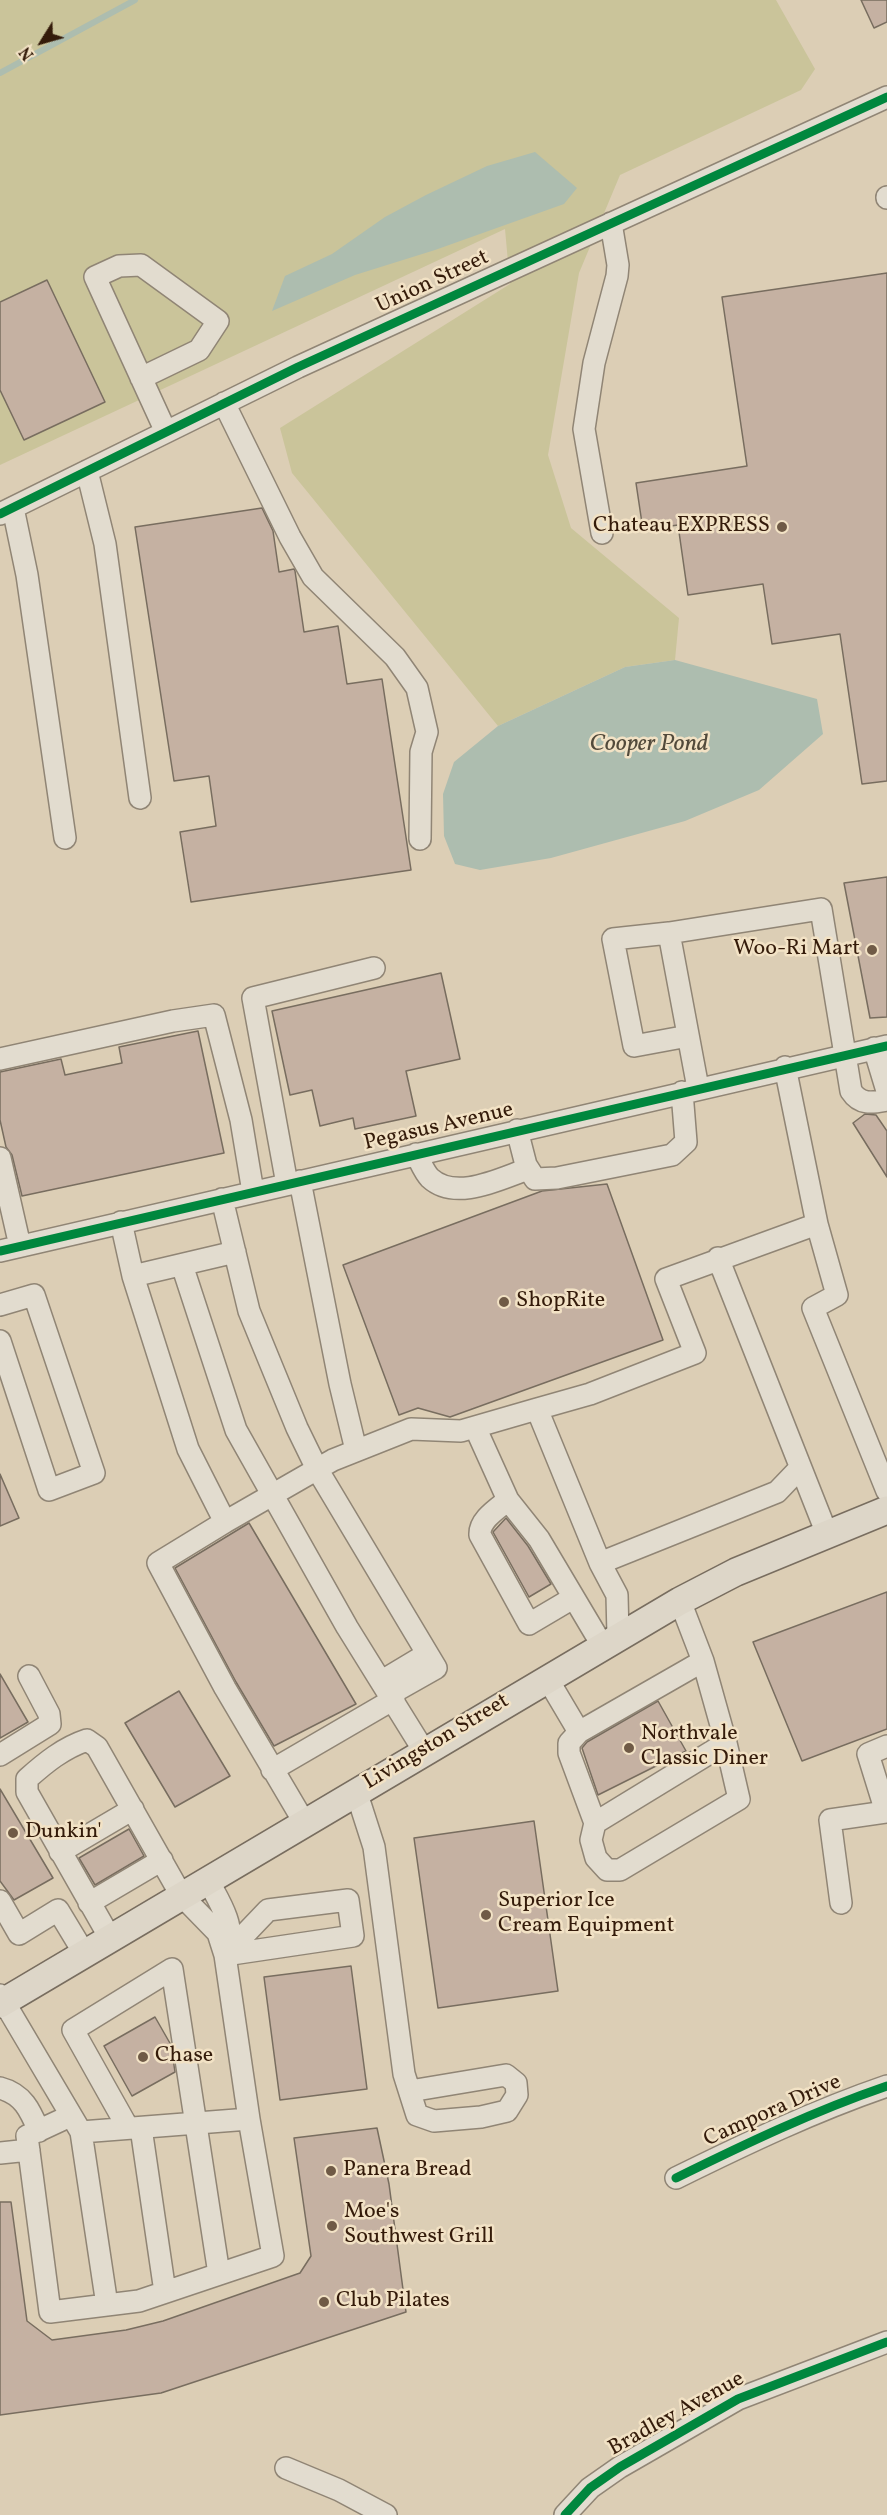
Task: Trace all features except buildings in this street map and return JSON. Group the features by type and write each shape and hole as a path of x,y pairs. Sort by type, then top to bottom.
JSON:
{"main road":[{"name":"Livingston Street","path":"1,2000 182,1896 680,1601 736,1572 887,1510"}],"street":[{"name":"Union Street","path":"6,511 298,367 887,97"},
{"path":"602,533 584,429 594,363 618,265 611,224"},
{"path":"141,378 199,350 218,321 141,265 120,266 95,277 141,378 166,432"},
{"path":"224,403 290,537 313,577 395,657 417,688 427,732 421,752 420,839"},
{"path":"87,471 105,544 140,798"},
{"path":"6,511 27,575 65,838"},
{"path":"688,1036 634,1046 613,939 669,933 821,909 851,1091 860,1101 870,1103 887,1100"},
{"path":"517,1130 528,1169 535,1179 557,1178 672,1155 681,1149 686,1142 690,1090 688,1036 669,933"},
{"path":"356,1450 293,1182 253,998 374,968"},
{"path":"0,1059 173,1021 214,1015 241,1120 253,1192"},
{"path":"880,1047 887,1091"},
{"name":"Pegasus Avenue","path":"10,1248 880,1047"},
{"path":"785,1068 818,1224 837,1295 813,1308 887,1491"},
{"path":"416,1154 429,1177 449,1187 465,1188 483,1184 528,1169"},
{"path":"0,1158 10,1248"},
{"path":"222,1199 249,1311 297,1428 317,1468 432,1661 272,1770"},
{"path":"121,1222 133,1276 188,1449 225,1522"},
{"path":"304,1822 225,1688 158,1563 317,1468 356,1450 411,1429 461,1431 475,1427 590,1394 695,1353 666,1279 718,1258 818,1224"},
{"path":"133,1276 235,1252"},
{"path":"718,1258 827,1534"},
{"path":"182,1264 236,1430 348,1627 424,1751"},
{"path":"0,1305 34,1294 94,1473 50,1490 0,1341"},
{"path":"537,1409 600,1563 617,1595 610,1641"},
{"path":"475,1427 508,1500 539,1539 573,1598 610,1641"},
{"path":"600,1563 777,1492 800,1468"},
{"path":"508,1500 485,1520 479,1528 480,1535 530,1624 573,1598"},
{"path":"680,1601 704,1661 739,1799 620,1870 607,1870 596,1858 591,1840 595,1823 569,1753 569,1743 579,1732 704,1661"},
{"path":"0,1755 50,1724 49,1714 29,1676"},
{"path":"547,1678 579,1732"},
{"path":"110,1938 27,1792 27,1779 47,1761 73,1744 87,1740 97,1747 182,1896 218,1933 225,1955 249,2119 273,2256 139,2301 50,2312 27,2136 39,2131 75,2124 135,2128 249,2119"},
{"path":"595,1823 726,1743"},
{"path":"841,1903 830,1820 886,1812 868,1754 887,1746"},
{"path":"356,1791 374,1847 404,2074 417,2115 434,2121 481,2117 507,2111 517,2095 516,2083 506,2075 410,2091"},
{"path":"60,1852 133,1809"},
{"path":"89,1903 162,1860"},
{"path":"212,1877 210,1884 222,1907 231,1937 225,1955"},
{"path":"348,1900 353,1936 225,1955 268,1910 348,1900"},
{"path":"0,1901 19,1934 58,1910 84,1953"},
{"path":"165,2292 135,2128 73,2030 172,1969 219,2274"},
{"path":"1,2000 75,2124 106,2305"},
{"name":"Campora Drive","path":"676,2178 765,2134 831,2105 887,2086"},
{"path":"0,2088 19,2097 28,2106 39,2131"},
{"path":"0,2153 29,2150"},
{"name":"Bradley Avenue","path":"565,2515 590,2488 620,2467 738,2399 887,2342"},
{"path":"286,2468 339,2490 386,2515"}],"shaded area":[{"path":"0,0 776,0 815,69 801,90 620,175 579,273 548,455 571,528 679,618 675,660 625,667 498,726 292,473 280,428 510,284 505,229 0,465"}],"water":[{"path":"535,152 577,188 564,204 435,250 355,275 272,311 285,276 332,254 385,217 426,195 487,166"},
{"name":"Cooper Pond","path":"675,660 817,699 823,734 759,790 685,821 551,858 480,870 455,864 444,836 443,794 454,762 498,726 625,667"}],"waterway":[{"path":"0,73 135,0"}],"cycle path":[{"path":"0,514 298,367 887,97"},
{"path":"0,1251 887,1046"},
{"path":"676,2178 806,2117 887,2086"},
{"path":"565,2515 590,2488 620,2467 738,2399 887,2342"}],"place":[{"name":"Chateau EXPRESS","path":"782,527"},
{"name":"Woo-Ri Mart","path":"872,950"},
{"name":"ShopRite","path":"504,1302"},
{"name":"Northvale Classic Diner","path":"629,1748"},
{"name":"Dunkin'","path":"13,1833"},
{"name":"Superior Ice Cream Equipment","path":"486,1915"},
{"name":"Chase","path":"143,2057"},
{"name":"Panera Bread","path":"331,2171"},
{"name":"Moe's Southwest Grill","path":"332,2226"},
{"name":"Club Pilates","path":"324,2302"}]}
